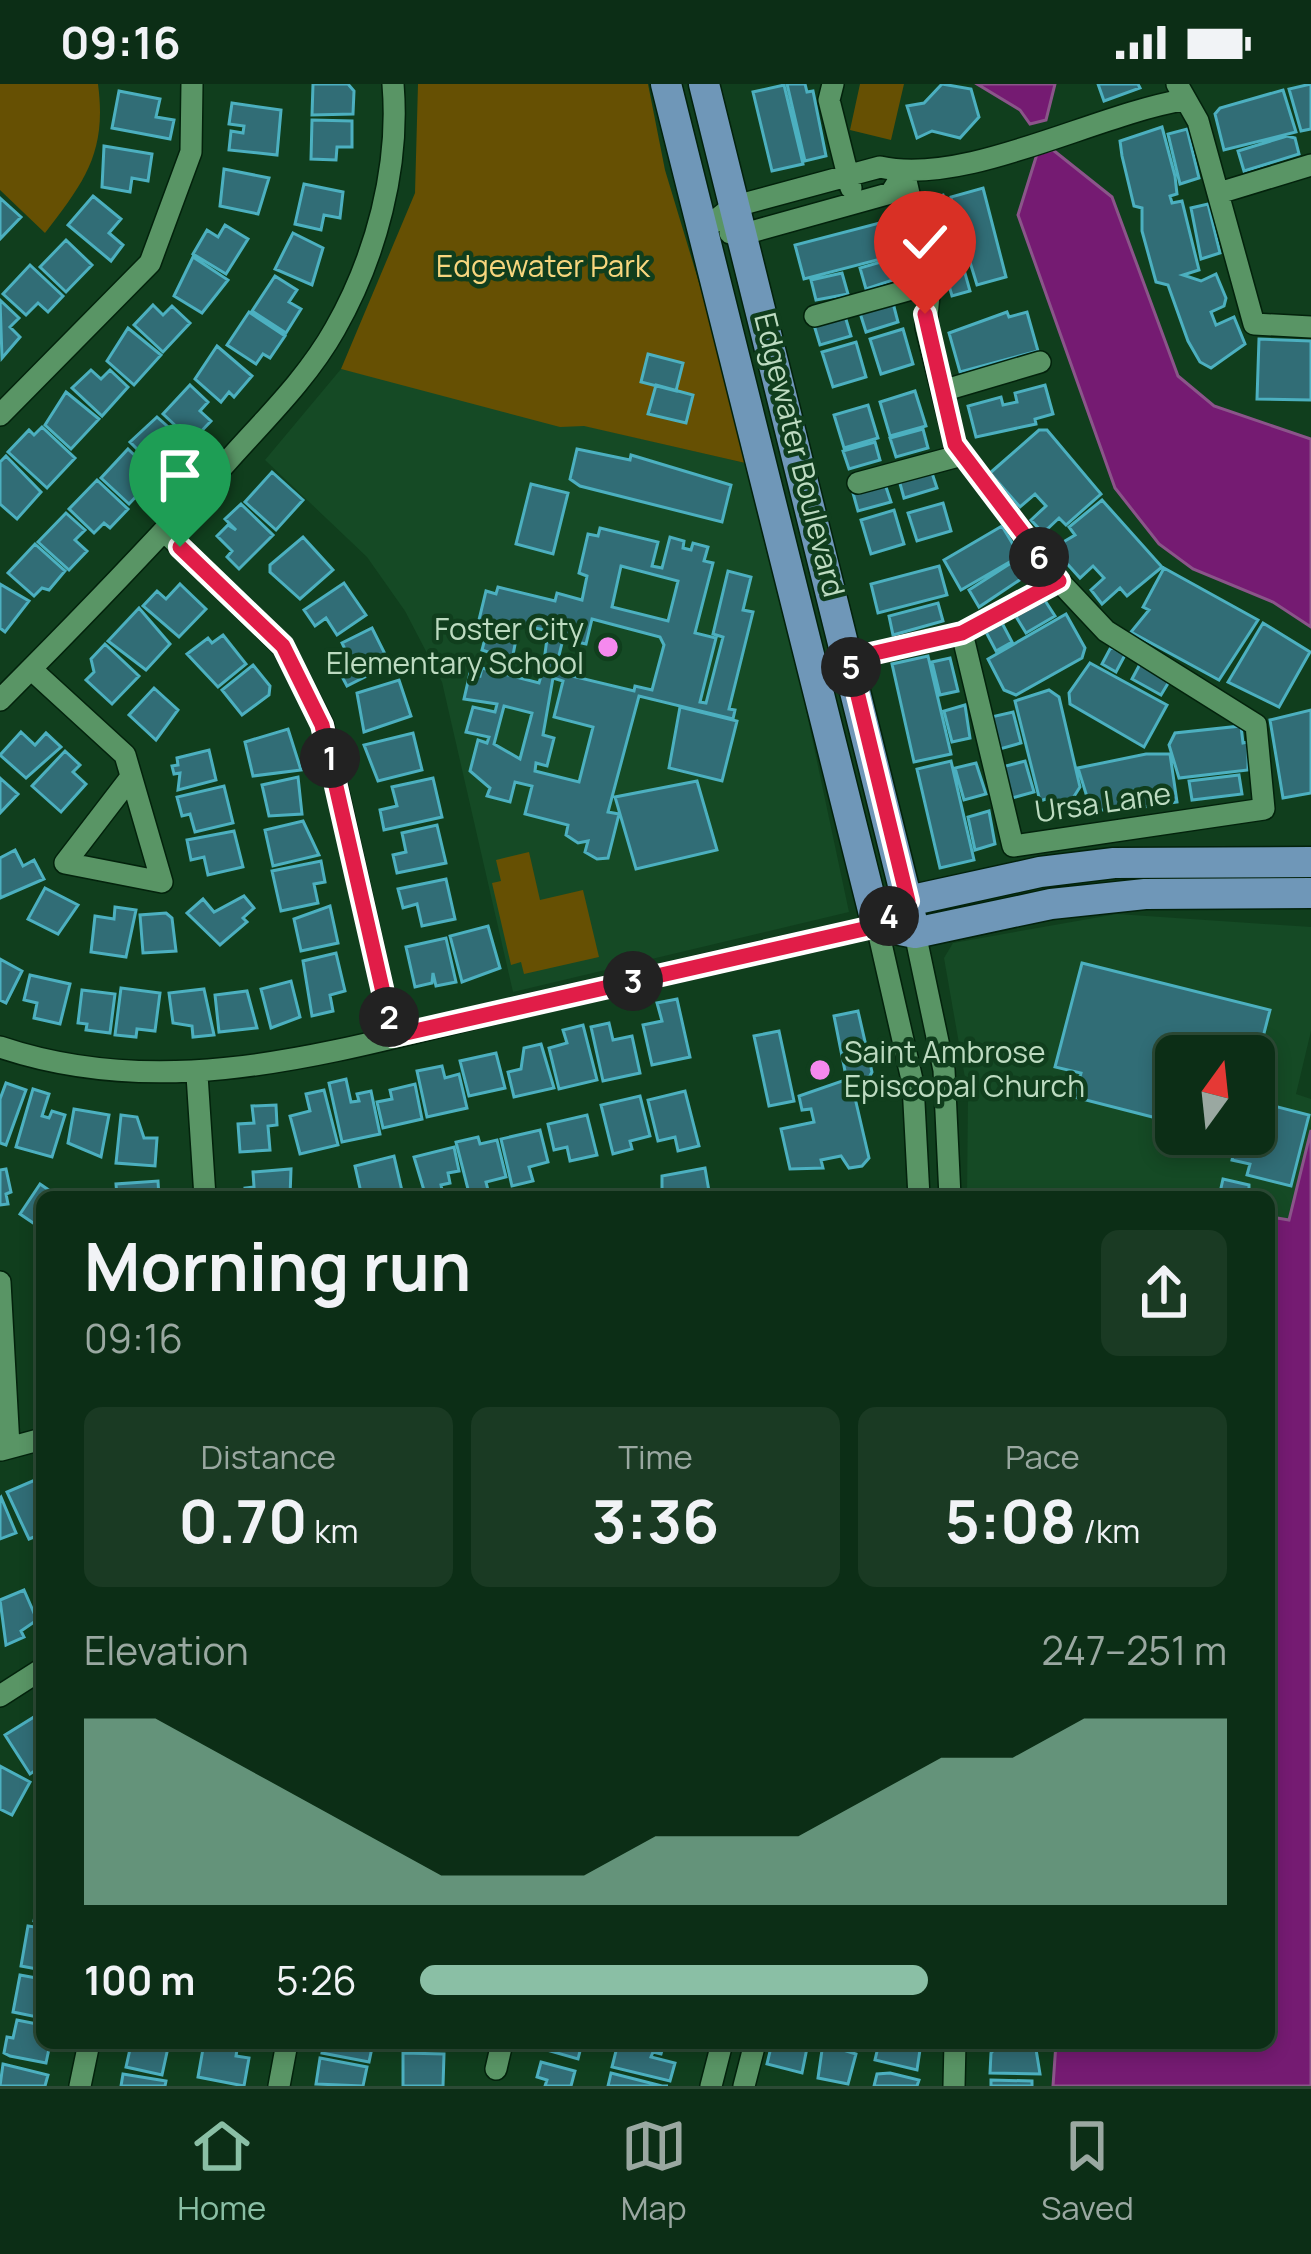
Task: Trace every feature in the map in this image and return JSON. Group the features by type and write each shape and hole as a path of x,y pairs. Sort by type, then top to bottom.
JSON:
{"main road":[{"name":"Edgewater Boulevard","path":"666,84 706,228 877,926"},
{"name":"Edgewater Boulevard","path":"704,84 916,933"},
{"path":"877,926 908,901 1040,872 1114,863 1311,862"},
{"path":"877,926 916,933 1051,904 1145,894 1311,893"}],"street":[{"path":"0,415 150,263 190,152 192,84"},
{"path":"0,700 164,531 298,382 334,331 367,261 387,186 393,84"},
{"path":"833,84 830,100 855,203"},
{"path":"736,221 848,176 880,167 904,172 1016,150 1180,92 1198,121 1254,324 1311,327"},
{"path":"1219,193 1311,165"},
{"path":"706,228 891,193 904,172"},
{"path":"849,659 962,633 1059,581 962,455 926,327 930,284 904,172"},
{"path":"815,316 930,284"},
{"path":"942,391 1040,362"},
{"path":"858,483 962,455"},
{"path":"164,531 283,646 322,725 393,1036"},
{"name":"Ursa Lane","path":"962,633 1013,846 1264,809 1256,725 1120,642 1059,581"},
{"path":"31,669 124,755 131,777 150,840 162,882 65,862 131,777"},
{"path":"0,1047 91,1070 197,1075 393,1036 877,926"},
{"name":"Edgewater Boulevard","path":"877,926 913,1084 919,1191"},
{"name":"Edgewater Boulevard","path":"916,933 944,1070 950,1191"},
{"path":"197,1075 205,1191"},
{"path":"0,1282 5,1448 36,1440"},
{"path":"0,1696 36,1674"},
{"path":"80,2086 88,2049"},
{"path":"279,2086 286,2049"},
{"path":"496,2069 501,2049"},
{"path":"711,2086 720,2049"},
{"path":"744,2086 753,2049"},
{"path":"954,2086 955,2049"}],"shaded area":[{"path":"977,84 1055,84 1046,120 1030,124 1020,110"},
{"path":"1053,150 1112,197 1178,376 1214,406 1311,439 1311,627 1273,602 1193,569 1159,544 1115,488 1018,215 1037,154"},
{"name":"Foster City Elementary School","path":"341,369 754,465 849,912 513,992 442,682 405,611 367,557 265,460"},
{"path":"1117,914 1311,927 1311,1031 1296,1094 1311,1099 1311,1130 1288,1221 1277,1218 1275,1226 1275,1191 967,1191 968,1095 944,958 953,943"},
{"path":"1311,1130 1311,2086 1053,2086 1056,2049 1275,2049 1275,1226 1277,1218 1289,1220"}],"green space":[{"path":"0,84 98,84 99,129 90,164 45,233 0,190"},
{"name":"Edgewater Park","path":"418,84 648,84 665,170 754,465 584,426 560,427 341,369 415,193"},
{"path":"860,84 904,84 891,140 850,130"},
{"path":"529,852 540,900 583,890 599,957 524,974 521,962 511,965 492,883 501,881 496,860"}],"building":[{"path":"313,84 348,84 354,91 353,114 312,115"},
{"path":"787,84 805,84 807,92 813,91 826,156 805,161"},
{"path":"942,84 971,89 979,117 960,138 932,131 917,138 907,106 924,103"},
{"path":"1098,84 1138,84 1140,88 1104,101"},
{"path":"1311,84 1311,129 1301,131 1289,89"},
{"path":"784,85 803,164 772,171 753,92"},
{"path":"1283,90 1296,132 1224,150 1215,114 1220,108"},
{"path":"119,91 160,99 156,117 174,120 170,139 112,128"},
{"path":"232,103 281,110 277,155 229,150 231,131 243,133 244,126 229,124"},
{"path":"312,120 352,121 352,147 337,147 336,160 311,159"},
{"path":"1162,127 1175,176 1177,194 1170,196 1172,203 1182,201 1199,270 1183,275 1201,281 1216,274 1226,298 1224,306 1211,312 1216,325 1234,317 1245,344 1211,368 1200,362 1188,341 1168,285 1156,282 1142,231 1142,208 1134,206 1122,156 1120,141"},
{"path":"1187,129 1199,178 1180,184 1168,134"},
{"path":"1287,136 1295,138 1299,154 1244,171 1238,151"},
{"path":"104,146 152,154 148,181 132,178 130,192 102,187"},
{"path":"224,169 269,178 258,214 220,206"},
{"path":"304,184 343,192 340,218 324,215 321,230 295,224"},
{"path":"983,188 1006,277 977,285 969,259 963,260 951,197"},
{"path":"943,195 970,291 952,296 925,200"},
{"path":"93,196 121,219 109,233 123,245 111,261 68,225"},
{"path":"0,198 21,217 0,239"},
{"path":"1208,204 1220,253 1201,259 1191,208"},
{"path":"891,220 900,254 804,279 795,245"},
{"path":"225,225 248,239 226,274 193,254 207,230 218,237"},
{"path":"293,233 323,248 312,285 275,269"},
{"path":"66,240 92,265 66,292 40,267"},
{"path":"193,257 228,280 202,313 174,296"},
{"path":"891,259 896,279 866,289 860,268"},
{"path":"30,265 63,296 48,312 38,303 26,315 3,294"},
{"path":"842,273 848,294 816,300 811,280"},
{"path":"275,276 297,290 289,302 301,309 286,333 252,311"},
{"path":"0,300 19,318 10,327 20,337 2,358"},
{"path":"893,303 898,322 866,332 860,313"},
{"path":"153,305 163,315 172,306 190,323 163,352 134,325"},
{"path":"249,312 285,336 270,358 263,354 256,364 227,345"},
{"path":"1007,312 1009,317 1027,312 1038,351 960,372 949,333"},
{"path":"845,316 851,336 820,345 814,325"},
{"path":"128,328 161,355 134,385 107,361"},
{"path":"903,329 913,364 881,374 870,339"},
{"path":"1259,339 1311,341 1311,400 1257,399"},
{"path":"856,342 866,377 833,387 822,352"},
{"path":"217,346 252,376 234,397 229,392 221,402 195,379"},
{"path":"648,354 683,363 676,391 641,382"},
{"path":"91,370 101,379 110,370 128,387 102,416 72,388"},
{"path":"190,385 208,402 200,411 211,421 192,441 163,414"},
{"path":"656,385 693,395 686,423 648,414"},
{"path":"1045,385 1053,414 1035,419 1036,424 976,437 968,406 1001,397 1003,405 1017,402 1015,393"},
{"path":"915,391 926,426 890,436 880,402"},
{"path":"66,392 99,419 71,449 45,425"},
{"path":"868,405 878,438 844,448 834,415"},
{"path":"157,417 184,441 177,449 179,454 160,472 130,442"},
{"path":"42,427 75,458 47,488 8,452 29,430 34,435"},
{"path":"923,429 928,448 896,457 890,438"},
{"path":"1039,430 1047,430 1101,494 1066,525 1059,518 1043,533 1031,520 1046,506 1035,494 1020,507 990,473"},
{"path":"875,442 880,460 849,469 843,451"},
{"path":"128,449 146,466 137,476 147,485 129,504 101,478"},
{"path":"577,449 630,460 631,455 731,485 722,522 580,486 570,479"},
{"path":"6,456 41,492 17,519 0,504 0,462"},
{"path":"931,470 937,488 904,498 899,480"},
{"path":"272,472 303,500 276,530 245,502"},
{"path":"97,480 128,509 110,528 104,523 94,533 69,509"},
{"path":"531,484 568,493 553,554 516,544"},
{"path":"885,484 891,502 858,511 853,493"},
{"path":"1102,500 1162,567 1127,596 1120,588 1102,604 1091,590 1104,578 1093,566 1080,578 1053,548 1075,535 1069,527"},
{"path":"943,503 951,531 917,541 908,513"},
{"path":"241,504 273,535 239,569 227,557 232,551 217,536 228,525 236,530 225,519"},
{"path":"894,510 904,544 871,554 861,520"},
{"path":"66,513 85,530 75,540 87,551 69,570 38,542"},
{"path":"1002,526 1020,556 961,590 944,560"},
{"path":"600,528 658,542 652,566 662,568 670,537 684,541 683,548 691,550 693,543 708,547 704,561 713,563 695,633 716,638 700,702 706,703 723,637 713,634 728,571 751,577 743,610 753,612 729,709 735,710 733,719 639,696 608,812 619,814 608,858 597,859 585,852 588,841 578,843 566,835 568,825 525,814 532,786 515,782 510,802 487,796 490,788 470,771 478,740 487,743 489,737 466,732 473,707 495,712 497,704 464,699 470,673 480,676 482,668 539,683 543,669 548,631 519,624 512,660 482,650 488,627 478,624 486,591 496,594 498,587 555,601 557,593 582,600 587,576 579,573 588,534 598,536","holes":["621,566 678,581 668,621 612,607","592,619 660,637 664,645 652,690 635,686 634,691 555,672 563,639 586,644","553,678 563,681 554,717 593,727 579,782 535,771 536,763 547,766 554,738 543,735","504,706 532,713 520,759 494,744"]},
{"path":"303,537 333,570 300,599 270,572 270,565"},
{"path":"35,544 65,571 49,590 42,588 34,596 8,573"},
{"path":"1011,563 1021,579 979,607 969,590"},
{"path":"939,566 947,595 878,613 871,584"},
{"path":"1164,568 1258,620 1219,680 1131,632 1149,610 1143,607"},
{"path":"344,583 366,615 337,635 326,618 315,626 304,610"},
{"path":"0,584 29,601 5,632 0,628"},
{"path":"180,584 206,609 179,637 143,606 157,591 166,599"},
{"path":"1044,599 1055,616 1026,633 1015,615"},
{"path":"938,603 943,621 893,635 889,616"},
{"path":"139,608 170,644 146,670 108,641"},
{"path":"1066,614 1085,648 1082,658 1016,695 1004,690 988,659"},
{"path":"1002,623 1012,642 996,651 986,632"},
{"path":"1263,623 1310,652 1279,707 1228,682"},
{"path":"372,628 390,664 347,686 338,669 351,662 342,643"},
{"path":"223,635 246,664 218,687 187,654 208,638 212,643"},
{"path":"105,644 139,676 112,704 86,680 94,672 91,659"},
{"path":"1111,647 1125,655 1116,672 1102,664"},
{"path":"928,656 951,754 914,762 892,664"},
{"path":"950,658 958,691 940,695 932,662"},
{"path":"1090,663 1167,705 1144,747 1070,704 1069,693"},
{"path":"1140,664 1170,680 1161,695 1132,679"},
{"path":"253,665 270,686 269,695 242,715 222,690"},
{"path":"399,680 411,716 364,732 357,693"},
{"path":"154,688 178,710 156,740 129,715"},
{"path":"1049,690 1059,697 1080,787 1073,798 1053,803 1052,797 1040,801 1015,701"},
{"path":"965,705 970,738 952,742 944,711"},
{"path":"680,707 737,721 722,781 669,768"},
{"path":"1311,710 1311,793 1283,798 1270,720"},
{"path":"1013,712 1021,743 1000,749 991,717"},
{"path":"1241,726 1243,743 1248,742 1248,770 1179,778 1169,745 1175,733"},
{"path":"288,729 301,770 253,776 245,742"},
{"path":"21,732 35,745 46,733 61,747 26,778 0,755"},
{"path":"413,733 422,770 378,781 364,745"},
{"path":"209,750 216,780 178,790 180,773 174,774 172,766 178,765 177,758"},
{"path":"65,751 80,765 73,772 86,784 61,812 32,786"},
{"path":"1146,754 1170,754 1177,802 1143,807 1136,790 1123,792 1125,810 1091,810 1078,768"},
{"path":"951,761 974,860 940,868 917,769"},
{"path":"1025,761 1034,792 1012,798 1002,767"},
{"path":"976,763 986,794 964,800 955,768"},
{"path":"1239,775 1242,794 1192,800 1189,781"},
{"path":"298,777 302,814 269,816 262,785"},
{"path":"0,778 18,794 0,813"},
{"path":"433,778 442,817 384,830 380,810 397,806 392,787"},
{"path":"697,781 717,850 636,869 615,797"},
{"path":"224,786 233,823 195,832 190,814 182,816 177,797"},
{"path":"989,811 995,844 975,850 968,817"},
{"path":"303,821 319,855 273,866 265,830"},
{"path":"437,825 446,863 397,873 393,855 406,852 402,833"},
{"path":"234,831 243,867 208,875 204,857 191,860 187,840"},
{"path":"15,850 23,866 34,860 44,879 0,898 0,858"},
{"path":"321,861 325,882 314,884 318,903 281,911 272,871"},
{"path":"446,879 455,919 422,926 417,904 403,908 398,889"},
{"path":"45,888 78,905 58,934 28,919"},
{"path":"244,896 254,908 243,918 247,922 220,945 187,913 203,899 214,912"},
{"path":"330,906 338,943 301,951 294,919"},
{"path":"115,907 136,910 126,957 91,952 95,916 114,919"},
{"path":"166,913 172,918 176,951 143,953 140,915"},
{"path":"488,926 500,968 462,982 450,936"},
{"path":"446,938 456,982 436,986 433,973 432,983 415,987 406,947"},
{"path":"336,953 345,991 330,995 333,1011 312,1016 303,961"},
{"path":"0,959 22,971 6,1003 0,1000"},
{"path":"1082,963 1270,1010 1264,1035 1155,1035 1155,1118 1074,1097 1081,1073 1055,1067"},
{"path":"30,975 70,984 60,1024 34,1018 37,1003 24,1000"},
{"path":"291,981 300,1017 271,1028 261,989"},
{"path":"121,988 160,993 155,1031 137,1029 136,1037 115,1035"},
{"path":"204,989 214,1035 193,1037 192,1026 173,1023 169,993"},
{"path":"82,990 115,994 110,1033 86,1030 87,1024 78,1023"},
{"path":"247,991 257,1028 219,1032 215,995"},
{"path":"677,999 690,1057 652,1065 643,1025 662,1021 657,1003"},
{"path":"858,1011 872,1072 867,1082 857,1083 846,1076 834,1016"},
{"path":"609,1023 613,1040 632,1036 640,1073 603,1081 591,1027"},
{"path":"583,1025 597,1080 559,1089 549,1048 567,1043 563,1030"},
{"path":"779,1031 794,1101 769,1106 754,1036"},
{"path":"541,1044 554,1088 514,1097 508,1072 521,1069 524,1048"},
{"path":"496,1053 505,1088 469,1096 460,1061"},
{"path":"442,1066 445,1078 459,1074 467,1108 427,1117 417,1071"},
{"path":"346,1079 351,1102 359,1101 357,1094 371,1091 380,1134 342,1142 329,1083"},
{"path":"842,1081 852,1085 869,1158 862,1166 849,1168 841,1156 821,1160 823,1168 790,1169 781,1129 814,1122 811,1109 802,1110 799,1096"},
{"path":"6,1083 26,1090 6,1145 0,1143 0,1099"},
{"path":"415,1084 422,1119 383,1128 377,1102 392,1099 390,1090"},
{"path":"33,1089 49,1094 42,1116 49,1118 52,1111 65,1115 52,1157 16,1147"},
{"path":"324,1090 338,1145 300,1154 290,1116 310,1111 306,1094"},
{"path":"685,1091 699,1146 678,1151 675,1137 658,1141 648,1100"},
{"path":"640,1096 650,1136 630,1141 632,1149 613,1154 601,1105"},
{"path":"276,1105 277,1125 268,1126 270,1150 240,1152 238,1124 254,1123 252,1106"},
{"path":"1275,1106 1309,1115 1291,1186 1247,1175 1250,1164 1232,1160 1233,1155 1275,1155"},
{"path":"74,1109 109,1115 101,1157 68,1143"},
{"path":"121,1115 137,1117 144,1138 157,1138 155,1166 116,1163"},
{"path":"587,1115 597,1155 570,1161 567,1147 554,1150 548,1124"},
{"path":"540,1130 548,1162 529,1167 533,1181 512,1186 501,1139"},
{"path":"478,1137 480,1144 497,1140 506,1177 486,1182 488,1191 468,1191 456,1142"},
{"path":"454,1147 459,1171 448,1173 450,1183 441,1185 442,1191 424,1191 414,1157"},
{"path":"394,1156 402,1191 361,1191 355,1166"},
{"path":"705,1168 709,1191 662,1191 662,1176"},
{"path":"6,1169 11,1192 6,1194 8,1204 0,1205 0,1170"},
{"path":"291,1169 290,1191 245,1191 254,1187 253,1172"},
{"path":"1223,1179 1249,1185 1249,1191 1220,1191"},
{"path":"158,1181 159,1191 117,1191 116,1184"},
{"path":"40,1184 50,1191 36,1191 36,1225 20,1214"},
{"path":"36,1481 36,1536 29,1539 7,1492"},
{"path":"0,1498 16,1533 0,1539"},
{"path":"24,1590 36,1618 21,1631 24,1637 6,1645 0,1600"},
{"path":"36,1716 36,1770 30,1774 5,1735"},
{"path":"0,1766 30,1782 12,1815 0,1809"},
{"path":"28,1926 36,1927 36,1969 21,1966"},
{"path":"20,1975 36,1978 36,2017 13,2012"},
{"path":"17,2020 36,2024 36,2049 49,2049 46,2063 4,2053 7,2037 13,2038"},
{"path":"130,2049 168,2049 162,2075 126,2067"},
{"path":"203,2049 237,2049 236,2056 249,2058 244,2086 198,2077"},
{"path":"323,2049 372,2049 369,2062 322,2053"},
{"path":"543,2049 580,2049 578,2059"},
{"path":"616,2049 662,2049 651,2057 675,2063 670,2081 612,2067"},
{"path":"771,2049 807,2049 802,2073 767,2064"},
{"path":"822,2049 856,2054 848,2084 818,2078"},
{"path":"878,2049 920,2049 917,2070 875,2060"},
{"path":"995,2049 1036,2049 1040,2074 990,2073"},
{"path":"403,2053 444,2054 443,2086 403,2086"},
{"path":"320,2058 367,2067 363,2086 316,2084"},
{"path":"541,2062 575,2071 571,2086 545,2086 547,2080 537,2077"},
{"path":"3,2064 48,2075 45,2086 0,2086"},
{"path":"611,2073 662,2086 608,2086"},
{"path":"123,2074 166,2081 165,2086 121,2086"},
{"path":"877,2074 919,2080 917,2086 874,2086"},
{"path":"991,2080 1032,2081 1032,2086 991,2086"}],"place":[{"name":"Foster City Elementary School","path":"608,647"},
{"name":"Saint Ambrose Episcopal Church","path":"820,1070"}],"route":[{"path":"180,547 283,646 322,725 393,1036 877,926 908,901 849,659 962,633 1059,581 955,444 925,314"}]}
